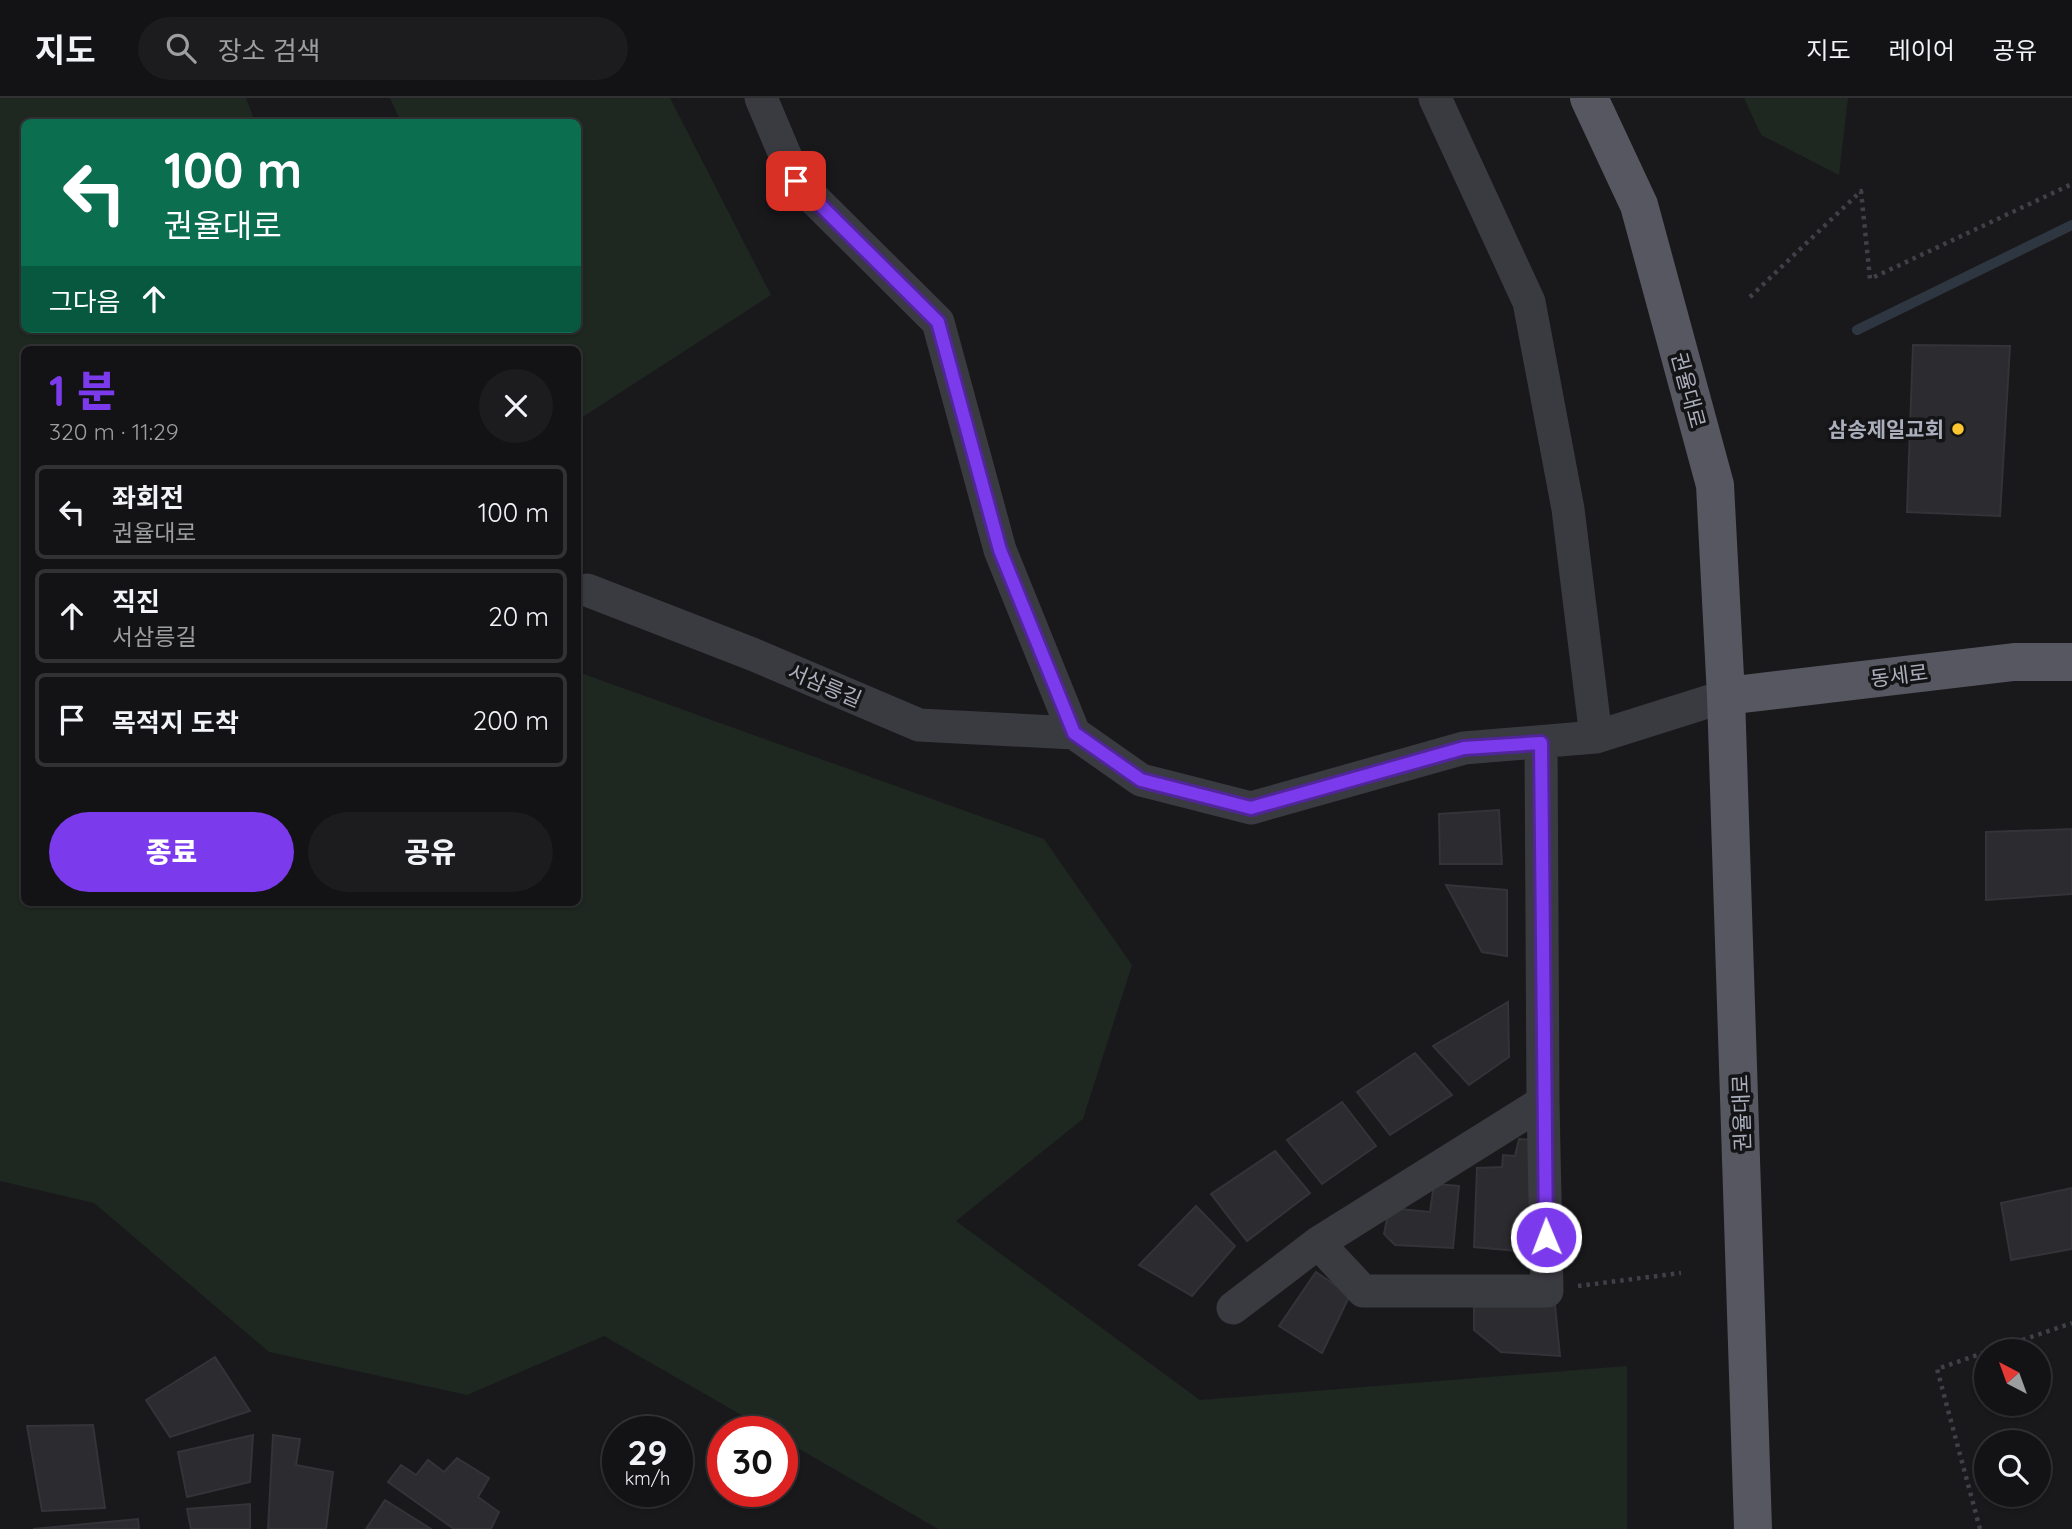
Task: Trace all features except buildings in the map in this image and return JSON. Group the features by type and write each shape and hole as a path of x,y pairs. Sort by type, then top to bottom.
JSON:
{"main road":[{"name":"권율대로","path":"1589,98 1639,205 1715,485 1726,696 1753,1529"},
{"name":"동세로","path":"1726,696 2014,662 2072,662"}],"street":[{"path":"761,98 796,181 938,322 1000,550 1074,733 1141,780 1251,808 1464,748 1595,737 1726,696"},
{"path":"1435,98 1529,302 1568,509 1595,737"},
{"name":"서삼릉길","path":"587,590 752,654 919,725 1074,733"},
{"path":"1318,1243 1363,1291 1547,1291 1541,743"},
{"path":"1233,1308 1318,1243 1543,1102"}],"path":[{"path":"1750,297 1861,191 1870,279 2072,184"},
{"path":"1547,1291 1681,1273"},
{"path":"2026,1339 2072,1323"},
{"path":"1974,1357 1937,1369 1980,1529"}],"shaded area":[{"path":"0,98 246,98 254,119 21,119 21,333 581,333 581,119 400,119 390,98 670,98 771,295 581,418 581,346 21,346 21,906 581,906 581,673 1044,839 1132,965 1083,1119 956,1221 1200,1400 1627,1366 1627,1529 938,1529 798,1448 798,1416 743,1416 604,1336 467,1395 269,1352 94,1203 0,1181"},
{"path":"1744,98 1848,98 1839,175 1761,135"}],"waterway":[{"path":"1857,330 2072,225"}],"place":[{"name":"삼송제일교회","path":"1958,429"}],"route":[{"path":"796,181 938,322 1000,550 1074,733 1141,780 1251,808 1464,748 1541,743 1546,1237"}]}
